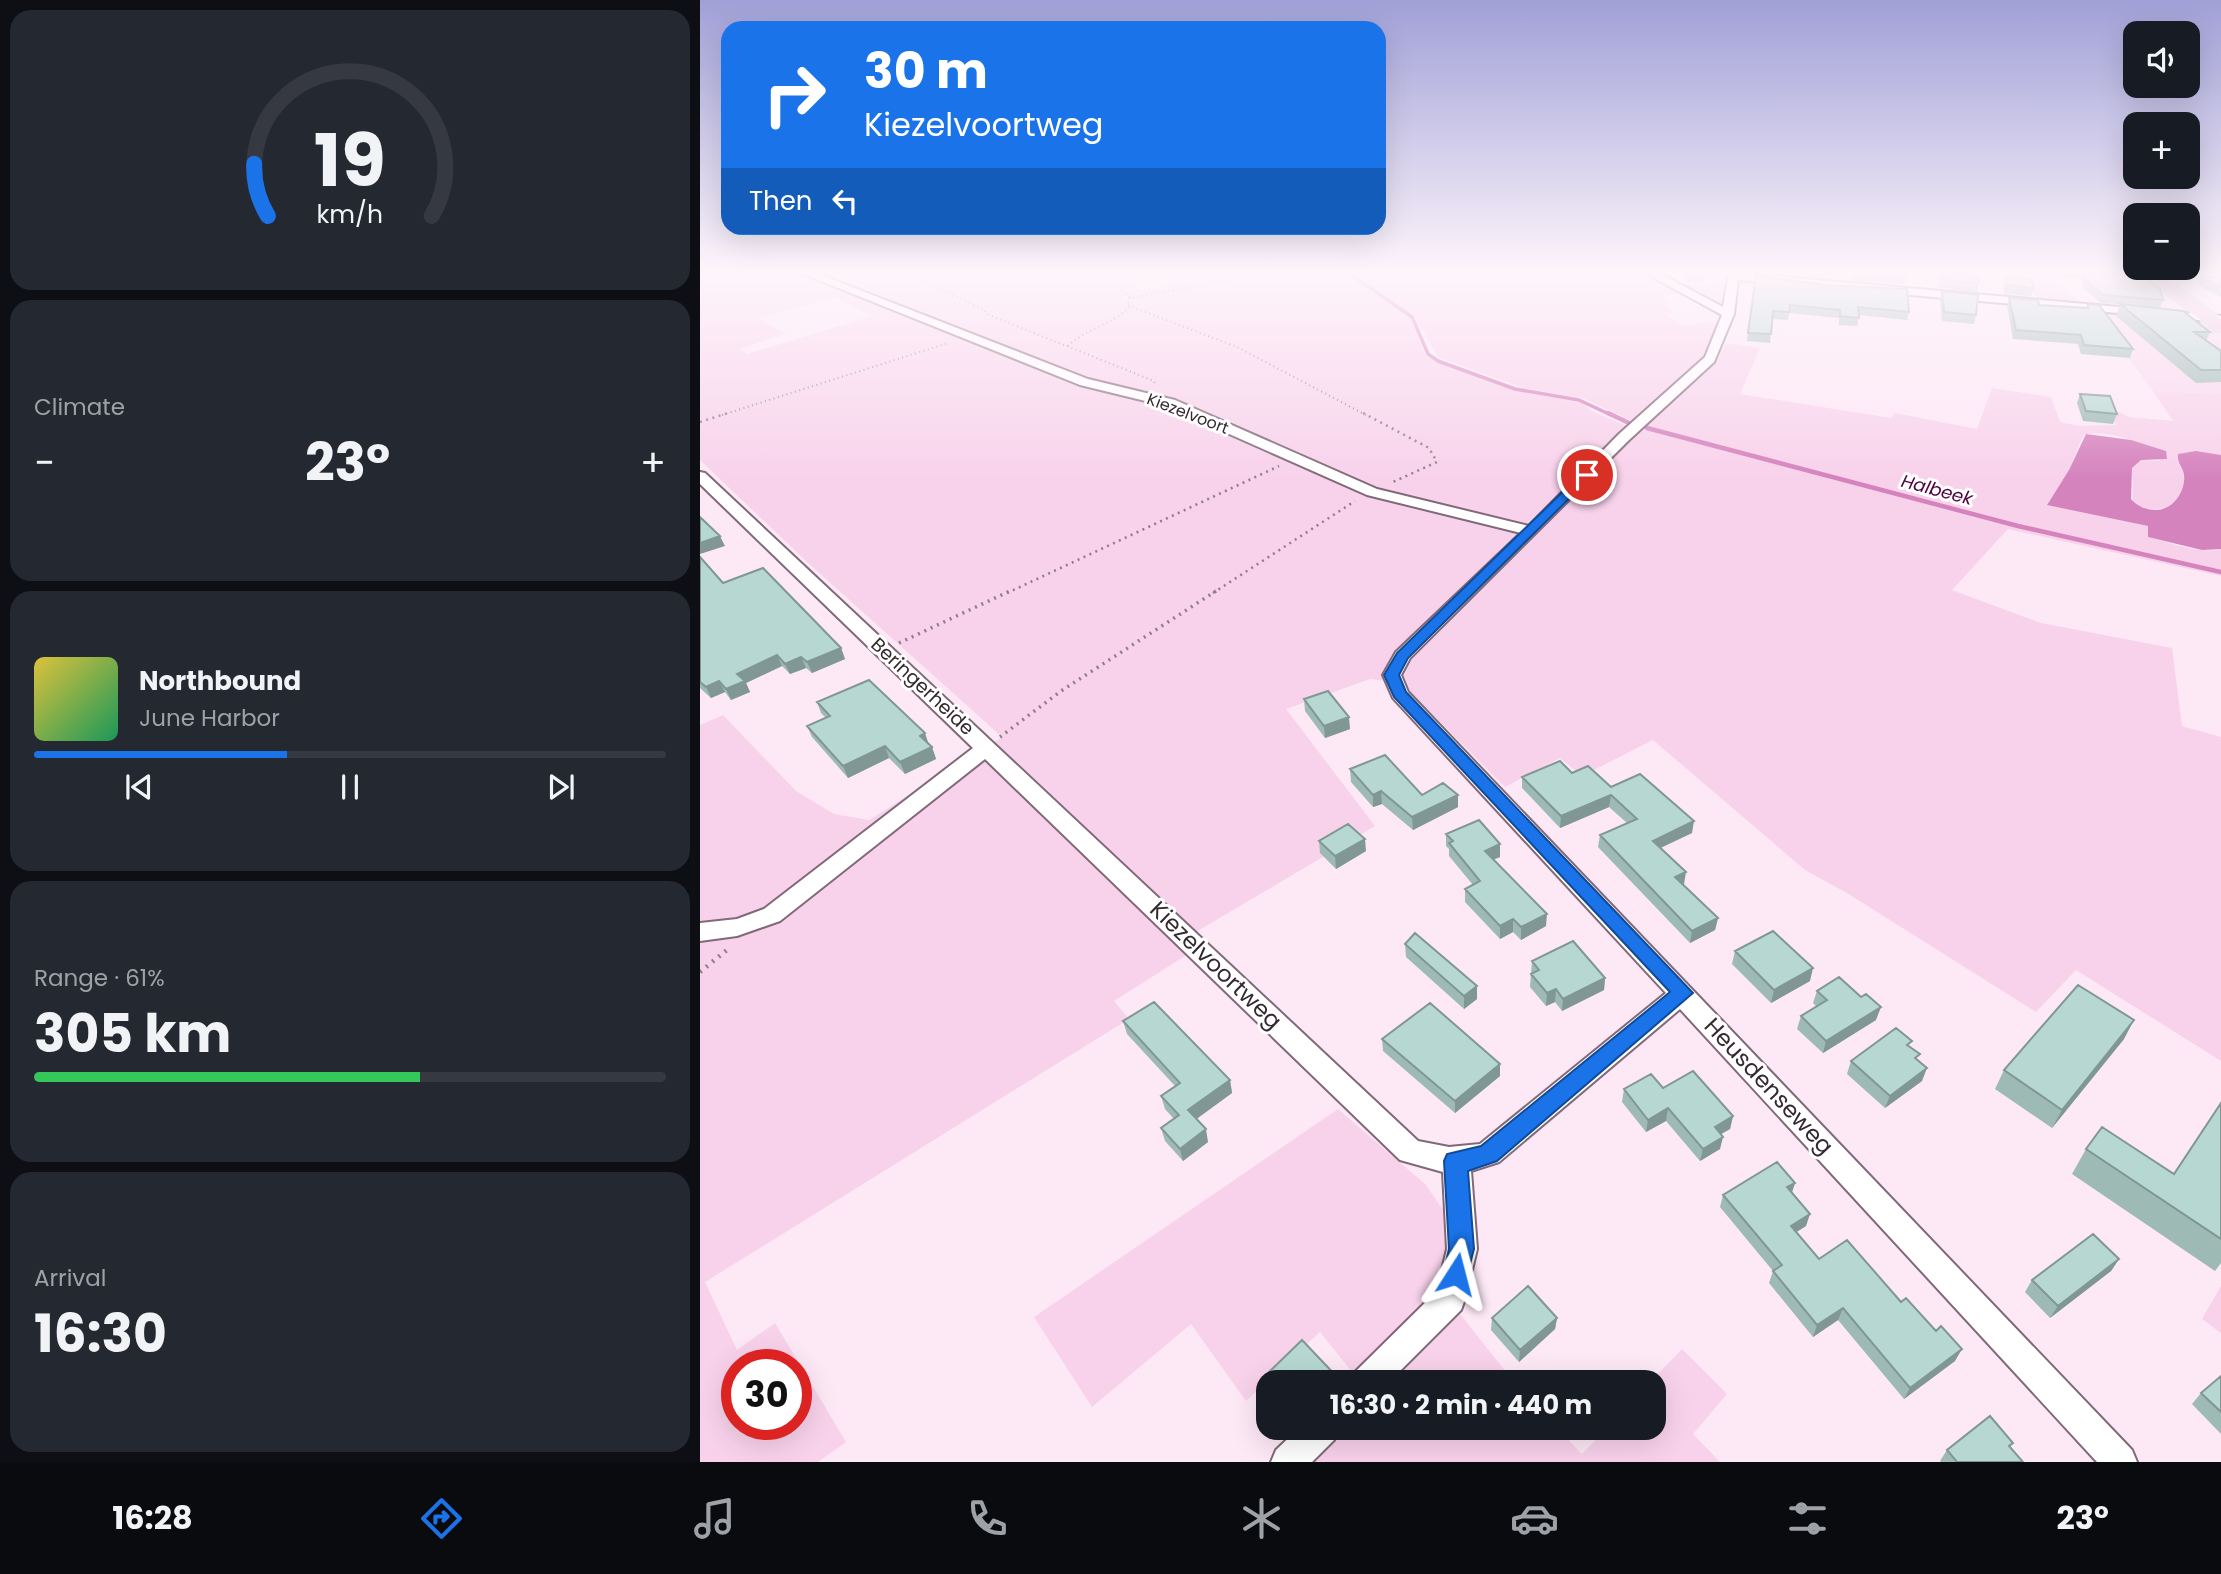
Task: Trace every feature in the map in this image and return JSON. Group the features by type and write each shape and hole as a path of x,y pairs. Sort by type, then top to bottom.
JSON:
{"street":[{"name":"Kiezelvoort","path":"982,341 1084,382 1151,397 1372,492 1532,531"},
{"name":"Heusdenseweg","path":"1717,341 1710,359 1624,437 1532,531 1402,656 1392,675 1399,694 1683,993 2120,1462"},
{"name":"Beringerheide","path":"700,476 987,747 772,915 746,926 716,933 700,932"},
{"name":"Kiezelvoortweg","path":"987,747 1410,1151 1466,1162 1489,1153 1683,993"},
{"path":"1379,1370 1450,1299 1462,1249 1455,1161"},
{"path":"1288,1462 1310,1440"}],"path":[{"path":"700,422 953,341"},
{"path":"1056,341 1154,380 1157,388 1151,397"},
{"path":"1068,346 1073,341"},
{"path":"987,747 1062,691 1344,506 1437,462 1437,456 1429,448 1237,347 1216,341"},
{"path":"884,650 1296,459"},
{"path":"700,972 730,948 746,926"}],"shaded area":[{"path":"700,341 763,341 739,349 747,354 789,341 1419,341 1425,355 1437,362 1513,390 1582,403 1592,411 1626,426 1632,421 1583,398 1523,388 1438,357 1429,341 1712,341 1708,349 1722,351 1726,343 1760,348 1740,394 1891,418 1895,413 1977,429 1992,388 2051,397 2060,422 2080,426 2116,425 2109,407 2129,417 2173,421 2153,391 2221,394 2221,455 2196,451 2184,470 2184,485 2169,506 2148,509 2133,503 2132,468 2141,460 2159,461 2166,451 2114,435 2093,433 2083,435 2069,470 2047,504 2148,526 2148,537 2175,545 2203,550 2221,549 2221,576 2008,529 1952,590 2041,623 2172,648 2182,726 2221,737 2221,1061 2076,970 2036,1012 1847,893 1805,870 1653,740 1582,776 1560,758 1505,787 1401,683 1370,679 1286,709 1375,826 1179,942 1185,956 1114,1001 1129,1019 705,1282 737,1349 721,1349 721,1440 812,1440 812,1385 846,1442 818,1462 700,1462 700,725 723,715 796,791 834,814 869,820 1002,737 806,561 700,460"},
{"path":"2116,341 2221,341 2221,394 2153,391"},
{"path":"2086,434 2131,440 2166,451 2167,459 2141,460 2132,468 2131,499 2139,506 2149,509 2168,507 2181,493 2184,475 2178,454 2196,451 2221,455 2221,549 2202,550 2148,537 2148,526 2047,505 2069,470"},
{"path":"1338,1109 1425,1184 1446,1214 1452,1252 1444,1291 1363,1370 1350,1370 1320,1332 1279,1370 1256,1370 1256,1392 1246,1401 1191,1324 1092,1407 1034,1317"},
{"path":"2221,1286 2221,1333 2202,1319"},
{"path":"1460,1314 1504,1370 1405,1370"},
{"path":"775,1323 791,1349 738,1349"},
{"path":"1682,1349 1727,1394 1693,1434 1720,1462 1314,1462 1336,1440 1569,1440 1582,1454 1595,1440 1666,1440 1666,1370 1662,1370"}],"building":[{"path":"2083,341 2127,341 2133,349 2084,345"},
{"path":"2166,341 2207,341 2221,351 2221,370 2201,370"},
{"path":"2080,394 2110,396 2117,414 2086,411"},
{"path":"700,517 720,536 700,543"},
{"path":"700,557 723,583 763,568 841,648 807,662 801,657 785,664 777,655 737,674 745,681 726,689 719,681 706,687 700,682"},
{"path":"869,680 925,733 920,736 932,747 900,762 885,746 843,766 807,726 830,716 817,702"},
{"path":"1328,691 1349,717 1324,726 1304,699"},
{"path":"1385,755 1422,795 1443,783 1458,795 1412,817 1381,791 1373,795 1350,769"},
{"path":"1560,761 1572,773 1588,766 1611,787 1640,774 1694,821 1653,841 1686,872 1675,877 1718,918 1692,931 1600,835 1637,819 1611,795 1561,816 1522,777"},
{"path":"1479,820 1500,844 1485,851 1547,914 1521,927 1513,919 1500,926 1465,889 1480,881 1449,843 1453,841 1446,834"},
{"path":"1348,824 1365,839 1335,856 1319,841"},
{"path":"1773,931 1813,968 1774,990 1735,951"},
{"path":"1415,933 1477,986 1464,996 1405,944"},
{"path":"1573,941 1605,978 1563,999 1556,989 1547,993 1531,974 1539,970 1532,961"},
{"path":"1839,977 1861,997 1866,994 1881,1007 1826,1041 1801,1016 1827,1000 1817,991"},
{"path":"2078,985 2134,1020 2062,1110 2004,1070"},
{"path":"1154,1002 1230,1080 1188,1110 1206,1129 1180,1149 1161,1128 1179,1115 1161,1096 1180,1083 1123,1021"},
{"path":"1430,1003 1500,1064 1455,1101 1382,1039"},
{"path":"1896,1028 1912,1041 1907,1045 1920,1054 1915,1058 1927,1068 1890,1096 1851,1061"},
{"path":"1693,1071 1733,1116 1715,1127 1723,1137 1703,1149 1668,1108 1648,1120 1624,1089 1651,1074 1663,1088"},
{"path":"2221,1103 2221,1239 2086,1149 2102,1127 2174,1174"},
{"path":"1777,1162 1795,1183 1787,1187 1810,1214 1791,1226 1819,1259 1847,1240 1901,1302 1906,1298 1936,1331 1941,1326 1962,1349 1910,1388 1843,1308 1817,1325 1773,1271 1782,1265 1723,1195"},
{"path":"2093,1234 2119,1259 2058,1306 2032,1280"},
{"path":"1528,1286 1557,1318 1520,1350 1492,1318"},
{"path":"1302,1340 1330,1370 1271,1370"},
{"path":"2221,1376 2221,1412 2201,1393"},
{"path":"1990,1416 2013,1443 2009,1446 2023,1462 1957,1462 1947,1450"}],"waterway":[{"name":"Halbeek","path":"1422,341 1428,354 1438,361 1515,389 1579,400 1611,415"},
{"name":"Halbeek","path":"1608,413 1629,423"},
{"name":"Halbeek","path":"1647,428 2018,526 2221,572"}],"route":[{"path":"1456,1274 1462,1249 1455,1161 1466,1162 1489,1153 1683,993 1399,694 1392,675 1402,656 1587,475"}]}
